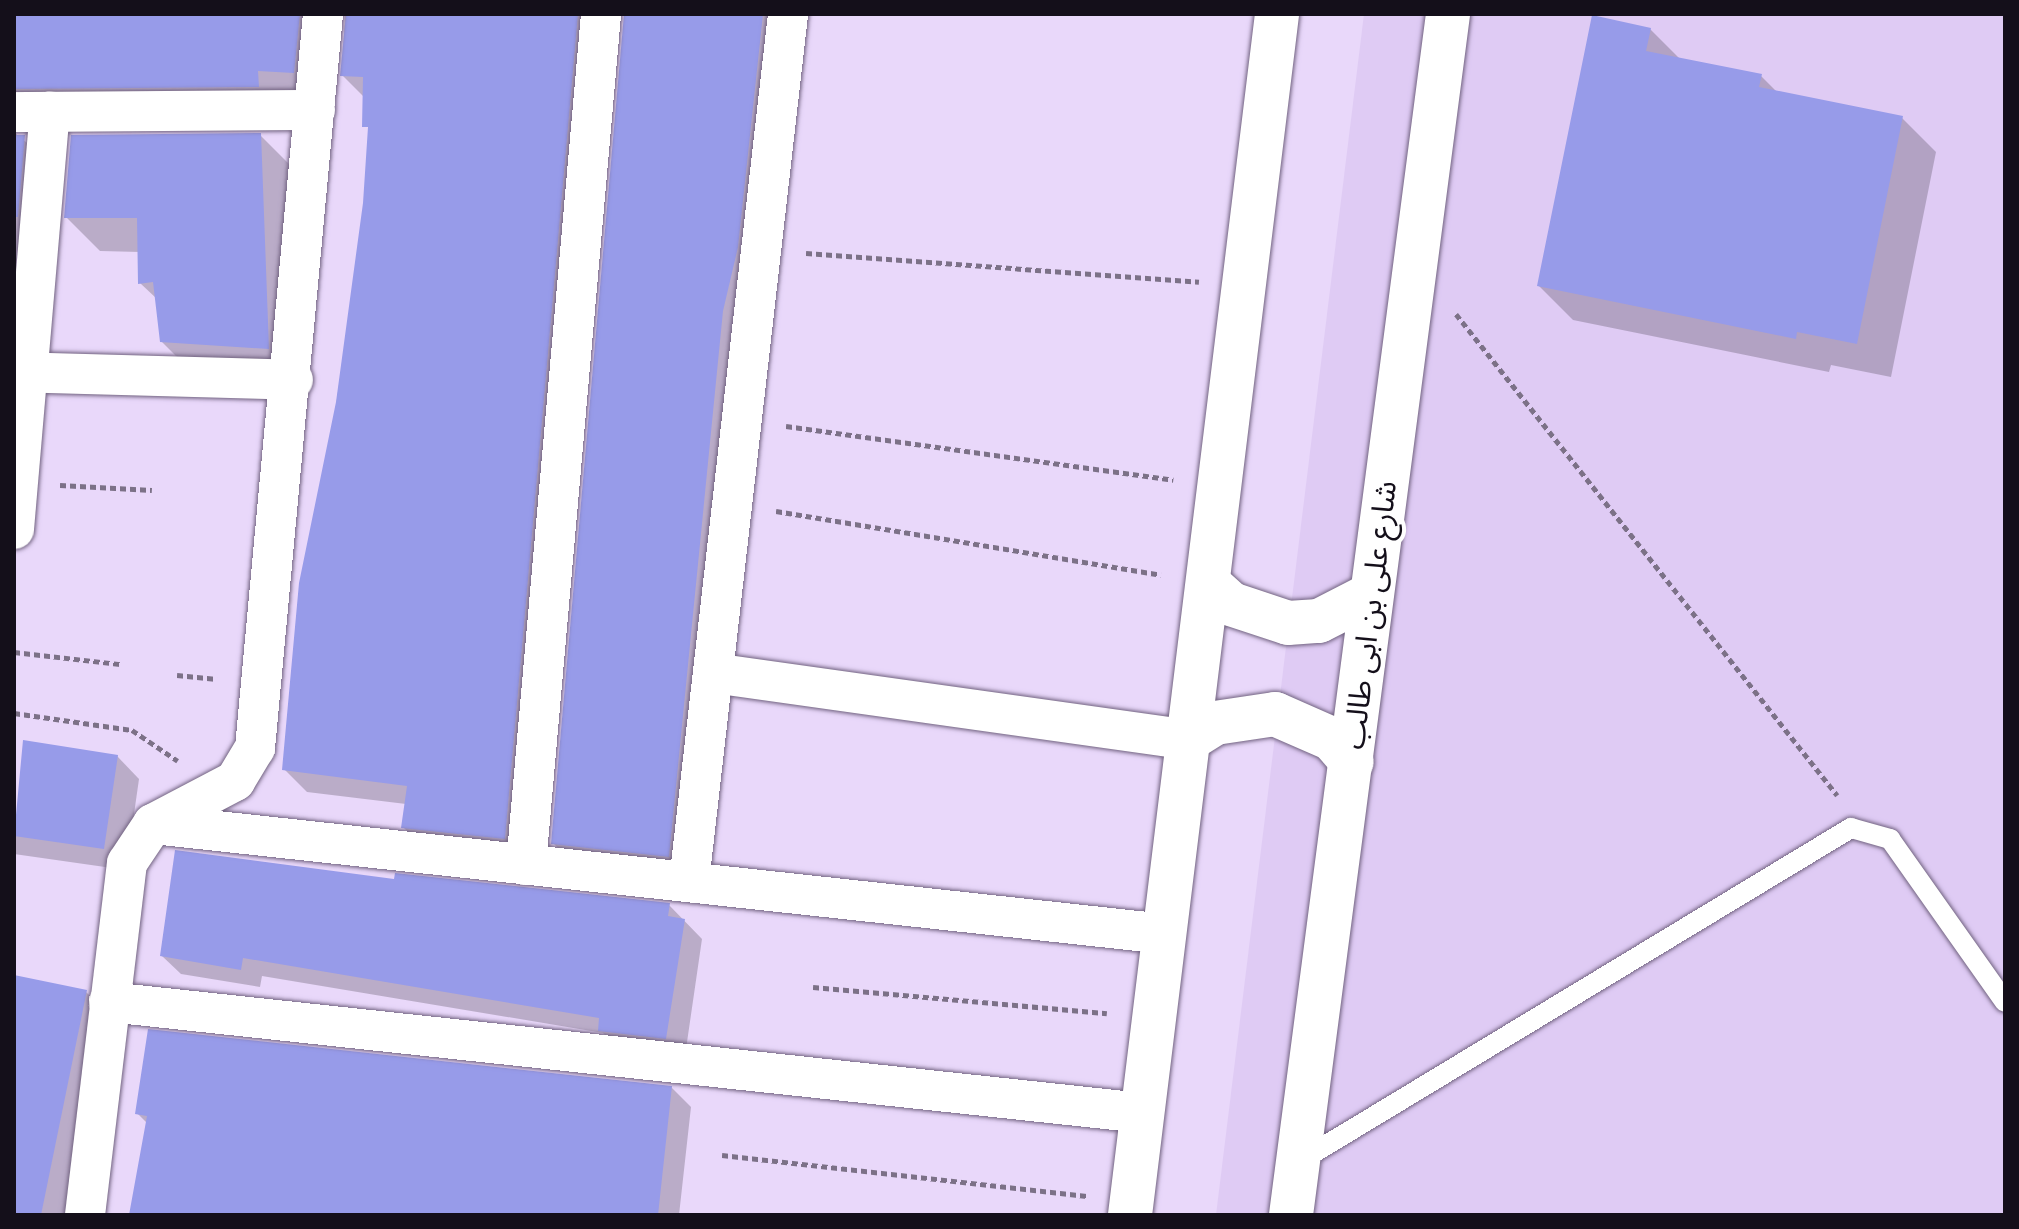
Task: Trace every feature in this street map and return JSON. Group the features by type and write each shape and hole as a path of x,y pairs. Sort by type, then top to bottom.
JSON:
{"street":[{"path":"85,1215 127,863 153,824 235,781 255,748 293,380 323,14"},
{"path":"526,865 601,14"},
{"path":"689,882 788,14"},
{"path":"1131,1208 1277,14"},
{"name":"شارع على بن ابى طالب","path":"1291,1215 1448,14"},
{"path":"14,529 19,483 32,112 315,110"},
{"path":"23,372 293,380"},
{"path":"1208,583 1231,604 1288,623 1347,611 1372,594"},
{"path":"713,673 1188,740 1215,723 1275,714 1332,739 1352,762"},
{"path":"153,824 1165,934"},
{"path":"109,1002 1143,1113"}],"lane":[{"path":"1297,1163 1839,833 1863,827 1899,850 2005,1002"}],"path":[{"path":"761,249 1244,285"},
{"path":"1414,261 1863,827"},
{"path":"742,420 1220,487"},
{"path":"19,483 152,490"},
{"path":"732,503 1208,583"},
{"path":"14,652 120,664"},
{"path":"14,713 132,730 162,744 200,797"},
{"path":"813,987 1154,1018"},
{"path":"722,1155 1131,1208"}],"shaded area":[{"path":"1364,14 2005,14 2005,1215 1216,1215"}],"building":[{"path":"14,14 300,14 294,73 258,71 259,87 14,89"},
{"path":"346,14 578,14 505,839 401,828 407,786 282,770 299,583 336,402 363,203 368,127 362,127 363,77 340,76"},
{"path":"624,14 763,14 738,247 723,311 669,857 551,844"},
{"path":"1592,15 1651,28 1646,51 1762,74 1759,87 1903,116 1857,344 1797,332 1796,339 1537,286"},
{"path":"261,133 269,349 160,342 153,282 138,284 137,218 64,218 71,135"},
{"path":"14,135 25,135 18,217 14,217"},
{"path":"23,740 118,755 104,849 14,836"},
{"path":"175,850 394,879 395,873 670,903 668,916 685,919 666,1039 598,1031 599,1018 243,958 241,970 160,956"},
{"path":"14,975 87,990 41,1215 14,1215"},
{"path":"148,1029 672,1086 658,1215 129,1215 147,1116 135,1114"}]}
